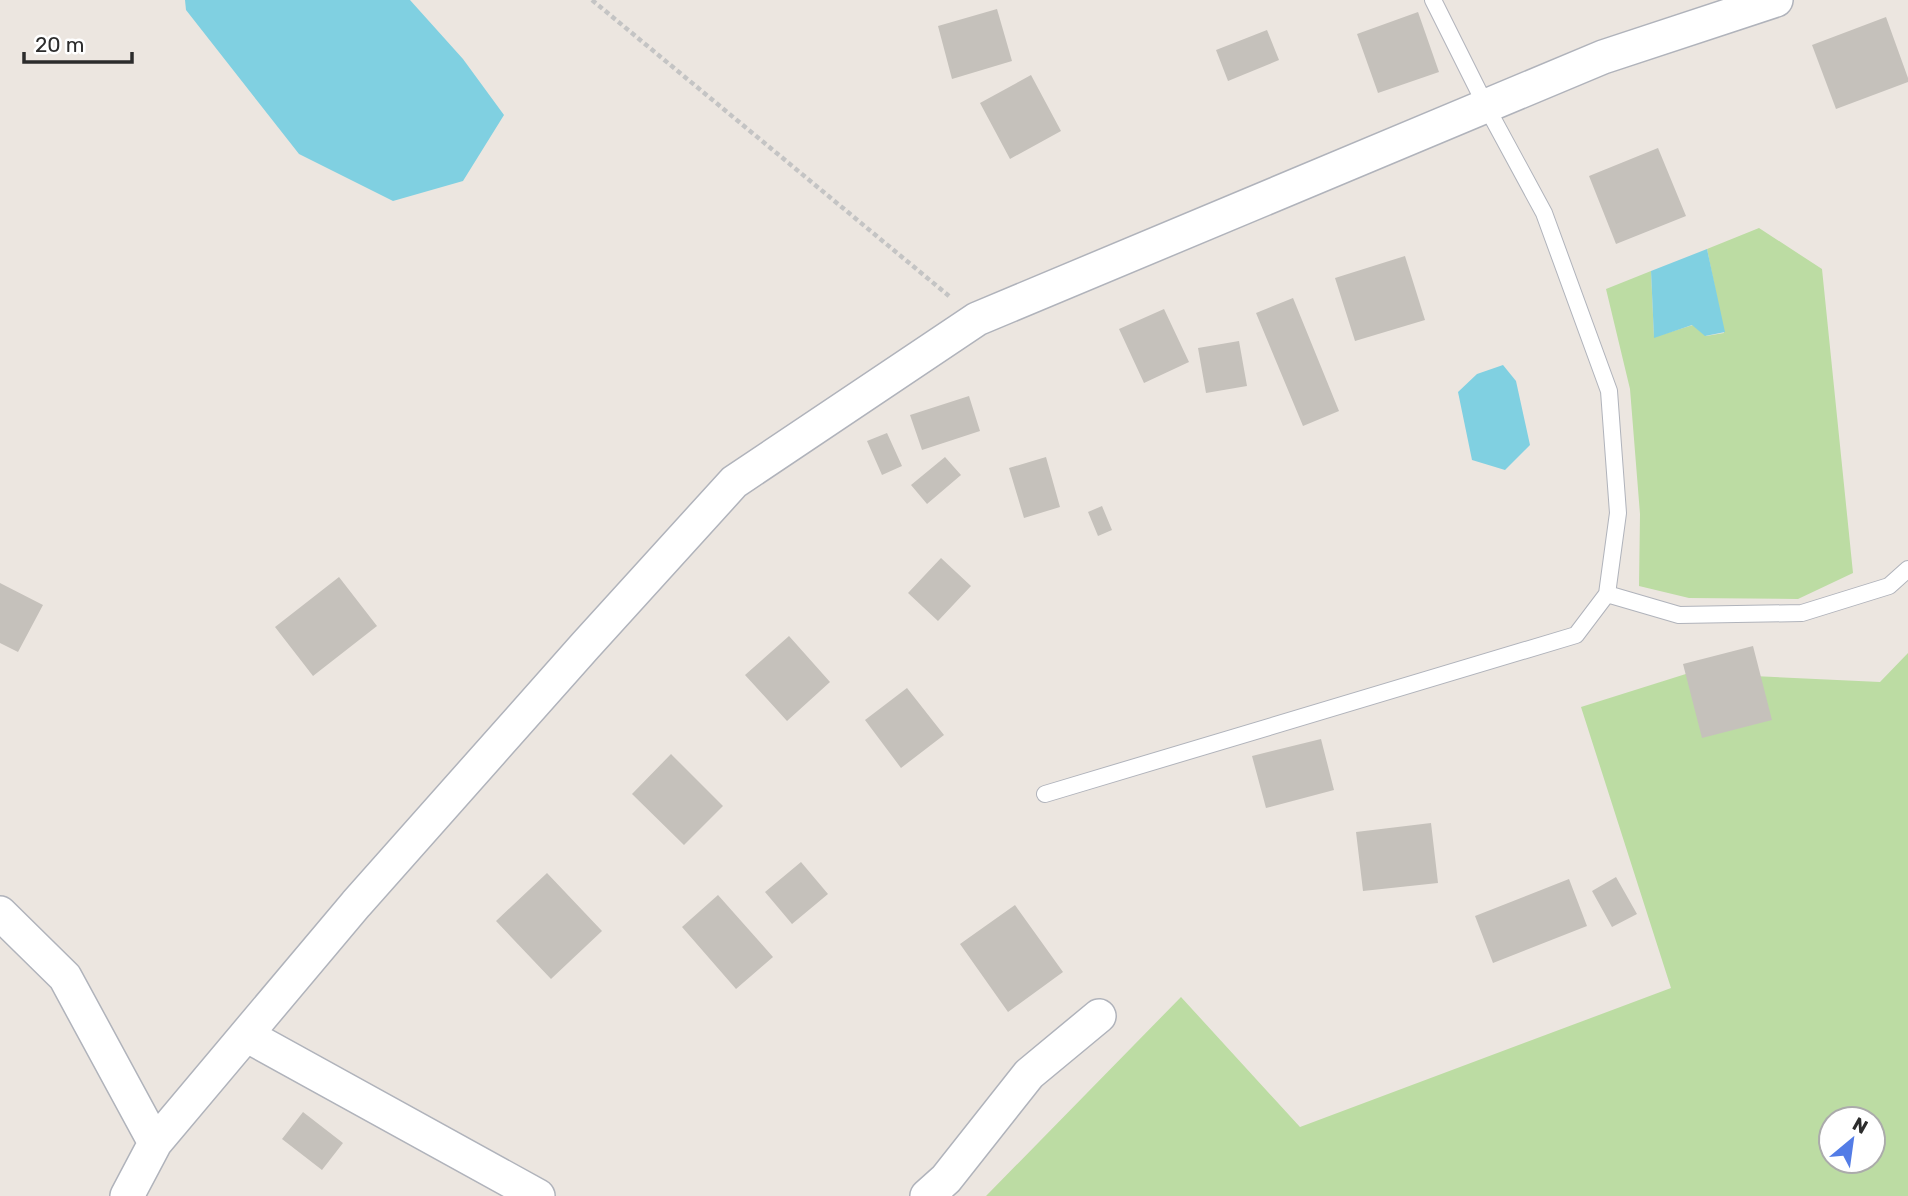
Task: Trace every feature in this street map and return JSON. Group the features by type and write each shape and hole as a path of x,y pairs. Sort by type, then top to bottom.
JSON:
{"street":[{"path":"127,1196 155,1143 246,1035 384,873 734,482 977,319 1603,57 1776,0"},
{"path":"0,913 65,977 155,1143"},
{"path":"927,1196 946,1179 1029,1074 1099,1016"},
{"path":"246,1035 538,1196"}],"lane":[{"path":"1045,794 1576,635 1606,594 1618,513 1609,391 1544,213 1433,0"},
{"path":"1606,594 1679,615 1802,613 1889,586 1908,569"}],"path":[{"path":"592,0 977,319"}],"green space":[{"path":"1759,228 1822,269 1853,573 1798,599 1689,598 1639,586 1640,514 1630,389 1606,289 1651,271 1654,337 1693,325 1706,336 1724,333 1707,249"},
{"path":"1908,653 1908,1196 986,1196 1181,997 1300,1127 1671,988 1581,707 1689,673 1880,682"}],"water":[{"path":"185,0 410,0 463,59 504,115 463,181 393,201 299,154 186,10"},
{"path":"1707,249 1725,332 1705,336 1692,325 1654,338 1651,271"},
{"path":"1503,365 1516,381 1530,445 1505,470 1472,460 1458,392 1477,374"}],"building":[{"path":"997,9 1012,61 952,79 938,26"},
{"path":"1418,12 1439,72 1378,93 1357,34"},
{"path":"1886,17 1908,82 1836,109 1812,45"},
{"path":"1267,30 1279,60 1228,81 1216,50"},
{"path":"1031,75 1061,131 1010,159 980,103"},
{"path":"1658,148 1686,216 1616,244 1589,176"},
{"path":"1405,256 1425,320 1355,341 1335,278"},
{"path":"1293,298 1339,411 1303,426 1256,313"},
{"path":"1164,309 1189,362 1144,383 1119,329"},
{"path":"1239,341 1247,386 1206,393 1198,348"},
{"path":"969,396 980,431 922,450 910,415"},
{"path":"887,433 902,466 882,475 867,441"},
{"path":"945,457 961,475 927,504 911,485"},
{"path":"1046,457 1060,507 1024,518 1009,468"},
{"path":"1102,506 1112,530 1098,536 1088,512"},
{"path":"941,558 971,586 938,621 908,593"},
{"path":"339,577 377,626 313,676 275,627"},
{"path":"0,583 43,605 18,652 0,643"},
{"path":"789,636 830,682 787,721 745,675"},
{"path":"1753,646 1772,720 1702,738 1683,664"},
{"path":"907,688 944,735 901,768 865,720"},
{"path":"1321,739 1334,790 1266,808 1252,756"},
{"path":"671,754 723,806 684,845 632,794"},
{"path":"1431,823 1438,883 1363,891 1356,832"},
{"path":"801,862 828,894 792,924 765,892"},
{"path":"547,873 602,931 551,979 496,921"},
{"path":"1616,877 1637,914 1612,927 1592,891"},
{"path":"1569,879 1587,926 1493,963 1475,916"},
{"path":"718,895 773,957 736,989 682,927"},
{"path":"1015,905 1063,972 1008,1012 960,944"},
{"path":"303,1112 343,1143 322,1170 282,1139"}]}
